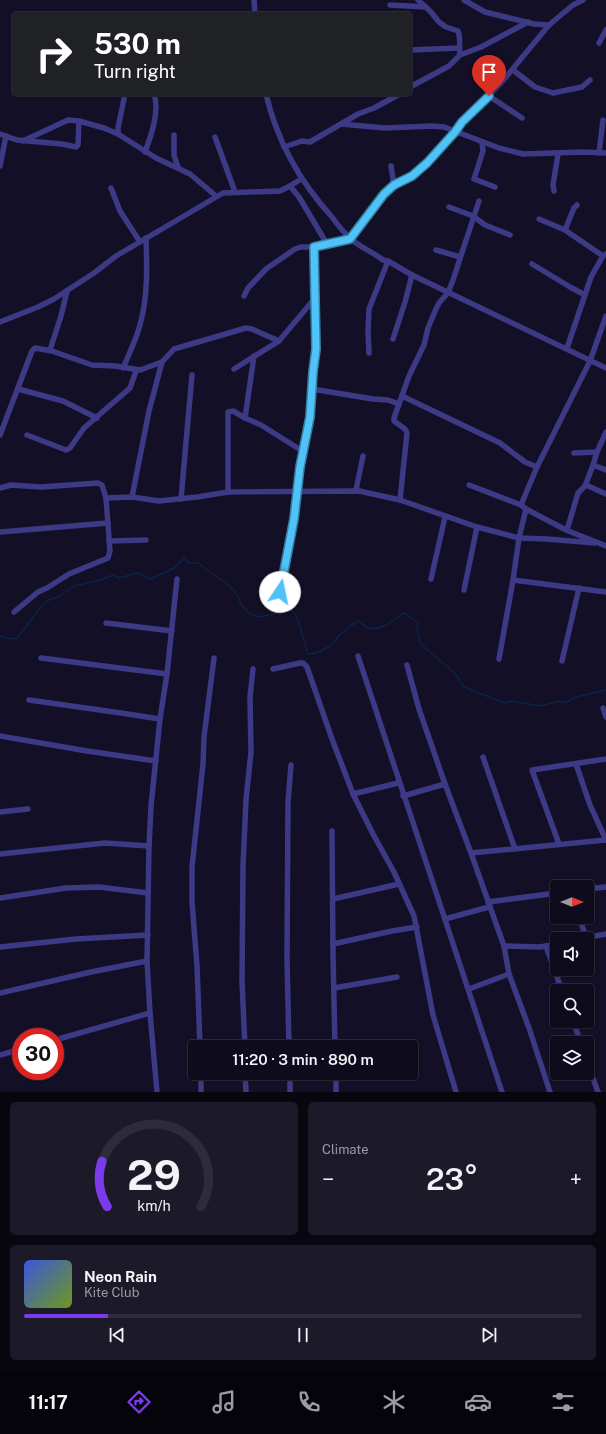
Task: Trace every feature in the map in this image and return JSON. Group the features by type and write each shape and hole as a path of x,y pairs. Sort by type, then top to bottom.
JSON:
{"street":[{"path":"254,0 255,12"},
{"path":"418,0 426,7 438,22 446,27 458,31 460,38 460,55"},
{"path":"464,0 485,12 528,22 549,25"},
{"path":"244,296 248,288 266,269 295,249 301,247 314,247 350,239 376,203 394,185 412,176 427,163 462,122 513,70 549,25 573,5 583,0"},
{"path":"390,5 426,7"},
{"path":"412,86 449,66 460,55 480,47 528,22"},
{"path":"599,42 606,30"},
{"path":"412,50 459,48"},
{"path":"513,70 535,87 553,93 582,87 590,80"},
{"path":"118,134 125,96"},
{"path":"145,152 153,128 157,101 155,96"},
{"path":"267,96 284,147 301,178 319,204 350,239 383,260 388,261 412,275 606,368"},
{"path":"284,147 302,141 310,142 358,114 374,108 396,96"},
{"path":"489,96 522,118"},
{"path":"599,153 603,120"},
{"path":"23,140 64,121 80,121 110,130 156,158 178,167 190,174 216,196"},
{"path":"0,166 3,135 23,140 76,147 78,145 80,121"},
{"path":"341,124 385,128 444,127 499,148 523,154 606,153"},
{"path":"174,135 174,155 178,167"},
{"path":"215,137 235,192"},
{"path":"482,142 484,150 474,179 495,187"},
{"path":"554,192 553,185 558,154"},
{"path":"391,166 394,185"},
{"path":"0,322 38,307 94,273 116,256 216,196 223,193 235,192 280,191 301,178"},
{"path":"290,186 299,197 327,244"},
{"path":"111,188 120,211 140,242"},
{"path":"400,500 407,432 394,420 409,376 424,345 428,328 436,309 448,293 479,201"},
{"path":"565,230 574,208 577,205"},
{"path":"449,207 473,216 485,225 510,235"},
{"path":"538,219 565,230 604,255 591,277 567,348"},
{"path":"123,368 140,326 143,311 147,268 146,238"},
{"path":"280,592 294,519 300,467 310,417 316,349 314,247"},
{"path":"436,250 460,257"},
{"path":"369,353 369,310 388,261"},
{"path":"532,264 585,295"},
{"path":"393,339 406,302 412,275"},
{"path":"50,350 61,316 67,290"},
{"path":"234,369 279,341 315,298"},
{"path":"521,505 537,467 590,361 606,316"},
{"path":"132,497 149,411 162,362 174,349 246,328 252,329 279,341"},
{"path":"0,435 1,427 18,389 33,349 50,350 92,365 123,368 136,371 162,362"},
{"path":"245,418 254,356"},
{"path":"27,435 66,450 70,448 84,428 130,388 136,371"},
{"path":"181,499 192,375"},
{"path":"18,389 63,401 97,418"},
{"path":"312,389 388,400 399,404"},
{"path":"402,396 500,443 525,462 537,467"},
{"path":"228,492 228,412 233,411 268,428 304,452"},
{"path":"567,530 578,493 586,485 597,452 605,435"},
{"path":"574,453 597,452"},
{"path":"356,490 363,456"},
{"path":"593,465 606,470"},
{"path":"2,486 41,487 98,483 102,485 106,498 110,551 108,558 69,574 38,592 14,612"},
{"path":"469,485 521,505 567,530 595,543 606,546"},
{"path":"586,485 606,494"},
{"path":"106,498 132,497 159,502 228,492 356,490 400,500 445,517 519,538 595,543"},
{"path":"499,659 519,538 526,509"},
{"path":"431,579 445,517"},
{"path":"0,532 108,523"},
{"path":"464,590 477,527"},
{"path":"109,541 146,540"},
{"path":"157,1092 147,961 149,846 151,806 160,720 167,674 177,579"},
{"path":"513,580 606,592"},
{"path":"562,661 579,588"},
{"path":"106,623 172,631"},
{"path":"358,656 398,783 469,989 502,1092"},
{"path":"41,658 167,674"},
{"path":"200,1040 197,966 192,902 192,867 203,764 204,737 214,658"},
{"path":"273,669 300,663 303,663 307,667 353,794 414,916 434,1015 456,1092"},
{"path":"407,665 419,709 504,946 509,974 530,1028 550,1092"},
{"path":"245,1040 242,981 243,866 246,800 251,752 250,698 253,669"},
{"path":"29,700 160,720"},
{"path":"603,708 606,717"},
{"path":"0,736 64,748 156,761"},
{"path":"483,758 515,848"},
{"path":"559,844 532,770 606,759"},
{"path":"471,852 606,840 590,805 576,764"},
{"path":"289,1040 287,959 288,802 291,765"},
{"path":"353,794 398,783"},
{"path":"403,796 445,784"},
{"path":"0,812 28,809"},
{"path":"332,830 336,1040"},
{"path":"0,854 105,844 149,846"},
{"path":"333,899 399,884"},
{"path":"0,898 66,888 93,887 148,893"},
{"path":"594,888 606,887"},
{"path":"445,919 489,904 550,894"},
{"path":"333,944 392,930 417,927"},
{"path":"0,947 76,939 148,934"},
{"path":"594,936 606,934"},
{"path":"504,946 550,945"},
{"path":"546,946 560,984"},
{"path":"0,992 35,986 91,972 147,961"},
{"path":"469,989 509,974"},
{"path":"334,988 397,977"},
{"path":"64,1037 150,1013"},
{"path":"0,1055 12,1052"},
{"path":"200,1080 201,1092"},
{"path":"245,1080 246,1092"},
{"path":"290,1080 290,1092"},
{"path":"336,1080 336,1092"},
{"path":"594,1080 598,1092"}],"waterway":[{"path":"0,636 13,639 18,637 39,609 49,600 58,597 74,586 100,580 113,575 119,578 137,573 151,579 174,568 184,558 189,563 198,563 232,588 238,596 241,605 249,613 259,617 292,610 298,620 308,654 312,654 326,648 334,642 339,635 358,621 365,626 374,629 388,624 405,613 418,623 417,631 420,642 427,650 454,672 464,687 504,703 512,701 541,706 559,701 566,703 573,698 606,690"}],"route":[{"path":"280,592 294,519 300,467 310,417 316,349 314,247 350,239 384,194 394,185 412,176 427,163 462,122 489,96"}]}
